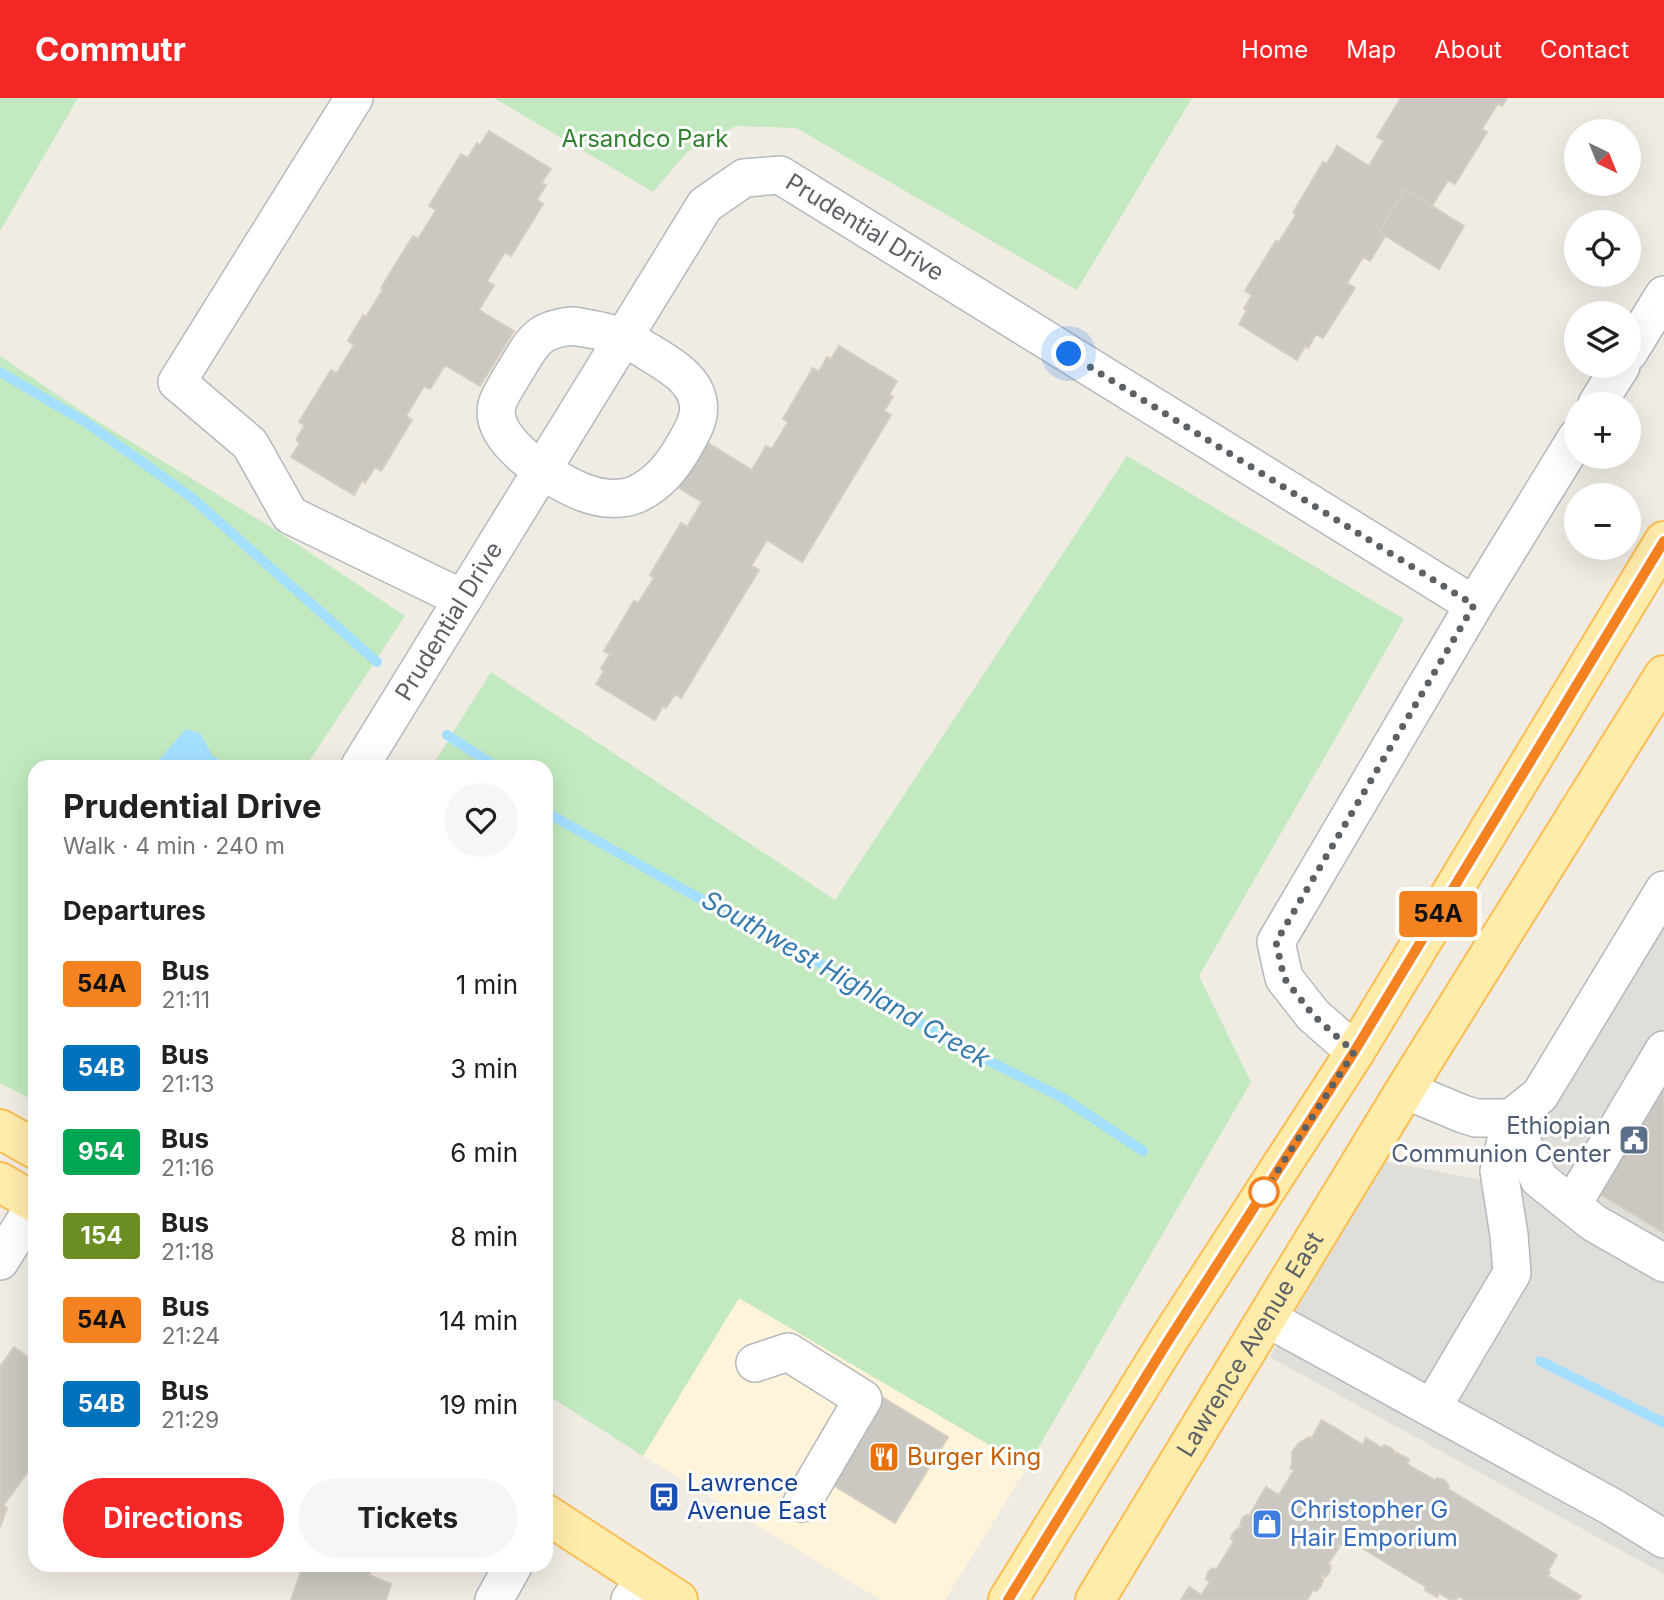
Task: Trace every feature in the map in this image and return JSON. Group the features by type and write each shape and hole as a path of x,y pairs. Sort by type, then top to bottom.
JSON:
{"main road":[{"path":"1008,1600 1168,1341 1354,1052 1664,541"},
{"name":"Lawrence Avenue East","path":"1095,1600 1405,1090 1664,675"},
{"path":"0,1129 28,1145"},
{"path":"0,1182 28,1200"},
{"path":"553,1520 637,1590 678,1600"}],"street":[{"path":"354,98 177,382 250,444 290,514 463,599"},
{"name":"Prudential Drive","path":"364,760 705,205 744,178 780,175 1474,605"},
{"path":"1641,332 1664,295"},
{"path":"573,326 624,337 672,366 687,379 698,400 698,419 675,463 660,480 634,495 617,499 587,494 542,470 521,455 506,438 499,423 497,405 530,346 547,331 573,326"},
{"path":"1354,1052 1313,1015 1284,978 1276,942 1474,605 1564,458"},
{"path":"1405,1090 1476,1118 1511,1118 1540,1095 1664,890"},
{"path":"1572,1205 1664,1050"},
{"path":"1511,1118 1538,1179 1594,1223 1664,1264"},
{"path":"1432,1408 1512,1273 1499,1171 1511,1118"},
{"path":"0,1261 28,1215"},
{"path":"1267,1318 1612,1507 1664,1539"},
{"path":"755,1363 788,1352 863,1399 802,1503"},
{"path":"494,1600 510,1572"}],"shaded area":[{"path":"1664,922 1664,1574 1270,1357 1382,1161 1504,1184"},
{"path":"739,1298 1027,1467 945,1600 881,1600 643,1456"}],"green space":[{"path":"0,98 78,98 0,231"},
{"name":"Arsandco Park","path":"494,98 1192,98 1077,290 796,128 736,126 687,152 653,192"},
{"path":"0,356 84,413 274,529 405,616 310,760 28,760 28,1097 0,1083"},
{"path":"1127,456 1404,619 1199,976 1251,1082 1027,1467 739,1298 643,1456 553,1398 553,760 436,760 491,672 835,900"}],"water":[{"path":"186,729 200,733 212,755 220,760 159,760"}],"building":[{"path":"1401,98 1507,98 1502,106 1498,103 1482,129 1487,132 1455,184 1448,180 1432,206 1405,189 1379,232 1385,236 1370,261 1363,257 1347,283 1355,288 1323,338 1316,334 1297,360 1239,324 1252,295 1245,291 1276,241 1279,242 1296,215 1293,213 1323,162 1327,164 1337,146 1369,166 1384,141 1377,137"},
{"path":"489,131 551,169 541,183 546,185 537,200 543,204 511,256 505,252 487,281 494,285 479,310 514,331 480,386 445,365 430,389 424,386 406,416 412,420 381,471 375,467 365,483 362,480 354,495 291,457 300,443 296,440 305,425 299,422 331,370 337,373 354,345 348,341 363,315 366,317 413,236 418,239 436,210 429,206 461,154 468,158 477,143 480,145"},
{"path":"1405,189 1464,226 1439,269 1379,232"},
{"path":"839,346 897,381 889,395 893,397 884,411 891,415 802,562 767,540 751,566 759,570 681,698 675,694 666,708 663,706 655,720 596,684 610,654 604,651 634,601 638,603 654,578 650,575 681,523 687,527 702,502 669,482 696,436 752,470 766,446 772,449 788,422 783,419 813,368 819,372 827,357 831,359"},
{"path":"1664,1070 1664,1233 1592,1189"},
{"path":"14,1347 28,1357 28,1471 3,1506 7,1508 0,1527 0,1367"},
{"name":"Burger King","path":"872,1391 948,1437 895,1523 820,1477"},
{"path":"1322,1420 1363,1445 1366,1438 1382,1448 1384,1445 1391,1448 1395,1456 1397,1453 1409,1460 1407,1464 1436,1481 1437,1478 1444,1480 1449,1486 1448,1489 1557,1555 1548,1576 1581,1596 1578,1600 1465,1600 1458,1596 1456,1600 1451,1600 1439,1593 1437,1597 1425,1590 1426,1587 1355,1544 1353,1547 1338,1544 1339,1548 1328,1564 1331,1566 1329,1573 1320,1577 1323,1579 1321,1586 1316,1591 1314,1589 1307,1600 1181,1600 1189,1587 1201,1595 1210,1582 1206,1579 1208,1572 1213,1568 1216,1570 1234,1541 1231,1539 1232,1535 1242,1527 1242,1518 1249,1516 1266,1487 1279,1495 1294,1470 1290,1468 1292,1452 1299,1443 1309,1437 1311,1439"},
{"path":"301,1572 370,1572 369,1575 391,1584 386,1600 291,1600"}],"waterway":[{"name":"Southwest Highland Creek","path":"0,372 87,423 191,497 377,662"},
{"name":"Southwest Highland Creek","path":"447,735 486,760"},
{"name":"Southwest Highland Creek","path":"553,816 806,955 953,1043 1063,1098 1143,1151"},
{"name":"Southwest Highland Creek","path":"1540,1361 1664,1423"}],"bus line":[{"name":"54A","path":"1008,1600 1168,1341 1354,1052 1664,541"}],"place":[{"name":"Ethiopian Communion Center","path":"1634,1140"},
{"name":"Burger King","path":"884,1457"},
{"name":"Lawrence Avenue East","path":"664,1497"},
{"name":"Christopher G Hair Emporium","path":"1267,1524"}],"route":[{"path":"1069,354 1474,605 1276,942 1284,978 1313,1015 1354,1052 1264,1192"}]}
